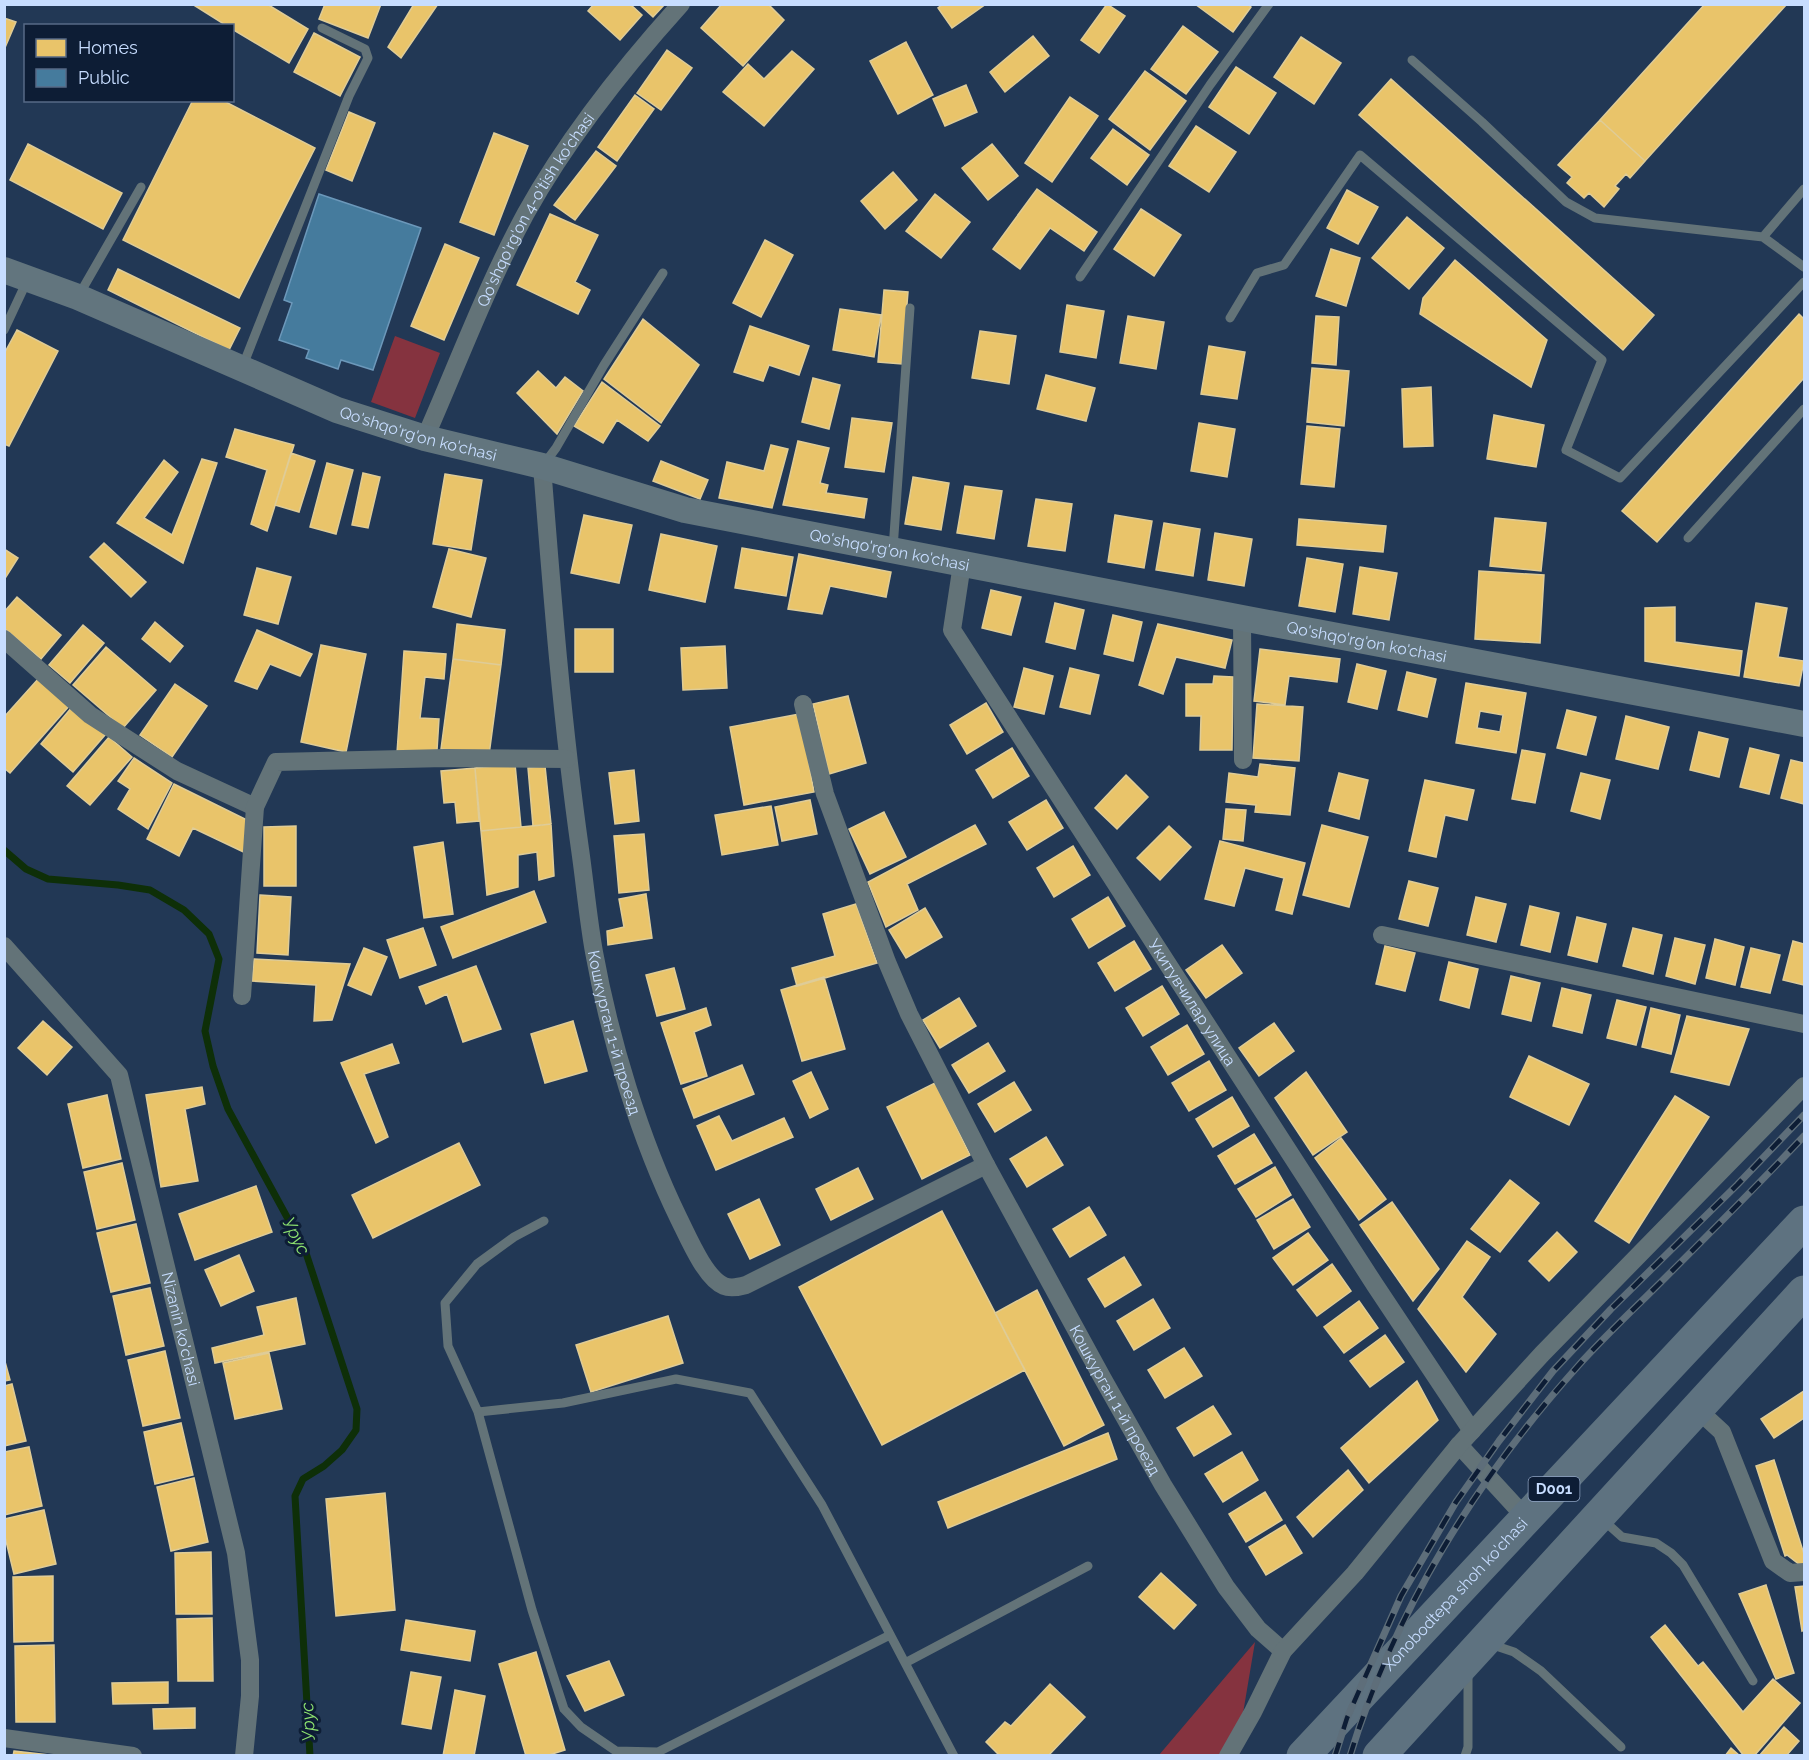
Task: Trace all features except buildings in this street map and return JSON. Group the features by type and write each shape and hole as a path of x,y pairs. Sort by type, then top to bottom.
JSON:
{"highway":[{"name":"Xonobodtepa shoh ko'chasi","path":"1303,1755 1804,1222"},
{"name":"D001","path":"1378,1755 1804,1292"}],"street":[{"name":"Qo'shqo'rg'on 4-o'tish ko'chasi","path":"425,438 506,251 528,211 576,137 640,50 681,4"},
{"name":"Qo'shqo'rg'on ko'chasi","path":"4,270 78,297 337,410 425,438 542,466 685,510 893,552 1804,724"},
{"name":"Кошкурган 1-й проезд","path":"542,466 567,759 594,952 617,1050 632,1100 675,1209 703,1264 717,1282 731,1287 754,1282 986,1164"},
{"name":"Укитувчилар улица","path":"962,564 951,630 1368,1275 1472,1431"},
{"path":"1242,618 1243,760"},
{"path":"4,639 90,715 177,771 255,807"},
{"name":"Кошкурган 1-й проезд","path":"803,704 825,794 886,962 909,1014 986,1164 1163,1485 1226,1587 1258,1629 1283,1652"},
{"path":"242,996 255,807 276,762 445,758 567,759"},
{"path":"1382,935 1804,1024"},
{"name":"Nizanin ko'chasi","path":"4,946 119,1075 236,1553 250,1660 250,1696 244,1755"},
{"path":"1228,1755 1283,1652 1355,1573 1459,1446 1550,1345 1804,1086"},
{"path":"1697,1409 1722,1432 1773,1561 1790,1573 1804,1572"},
{"path":"1459,1446 1526,1518"},
{"path":"4,1738 134,1755"}],"lane":[{"path":"1080,277 1210,85 1269,4"},
{"path":"241,370 350,96 368,58 365,49 322,28"},
{"path":"1412,60 1482,122 1566,202 1595,218 1762,237 1804,267"},
{"path":"1230,318 1257,273 1284,265 1360,156 1602,360 1566,450 1620,478 1804,282"},
{"path":"78,297 141,187"},
{"path":"1762,237 1804,189"},
{"path":"542,466 556,448 604,365 663,273"},
{"path":"4,330 28,279"},
{"path":"893,552 910,308"},
{"path":"1688,538 1804,409"},
{"path":"544,1221 514,1237 477,1264 445,1302 448,1346 478,1412 531,1611 564,1709 581,1727 616,1751 658,1752 890,1635"},
{"path":"478,1412 563,1403 676,1379 750,1393 822,1505 950,1753"},
{"path":"1598,1516 1622,1537 1656,1543 1683,1565 1753,1681"},
{"path":"905,1663 1088,1566"},
{"path":"1468,1752 1475,1650 1514,1652 1542,1671 1621,1747"}],"shaded area":[{"path":"395,336 440,353 415,418 371,402"},
{"path":"1255,1642 1236,1755 1159,1755"}],"waterway":[{"name":"Урус","path":"4,850 26,869 48,879 150,890 184,910 209,934 219,959 205,1031 213,1066 228,1109 305,1250 357,1409 356,1430 342,1450 324,1466 303,1479 295,1496 310,1756"}],"railway":[{"path":"1335,1756 1347,1718 1401,1596 1456,1502 1499,1441 1553,1371 1611,1309 1737,1185 1804,1115"},
{"path":"1350,1756 1368,1702 1415,1599 1473,1501 1506,1454 1588,1355 1804,1136"}]}
